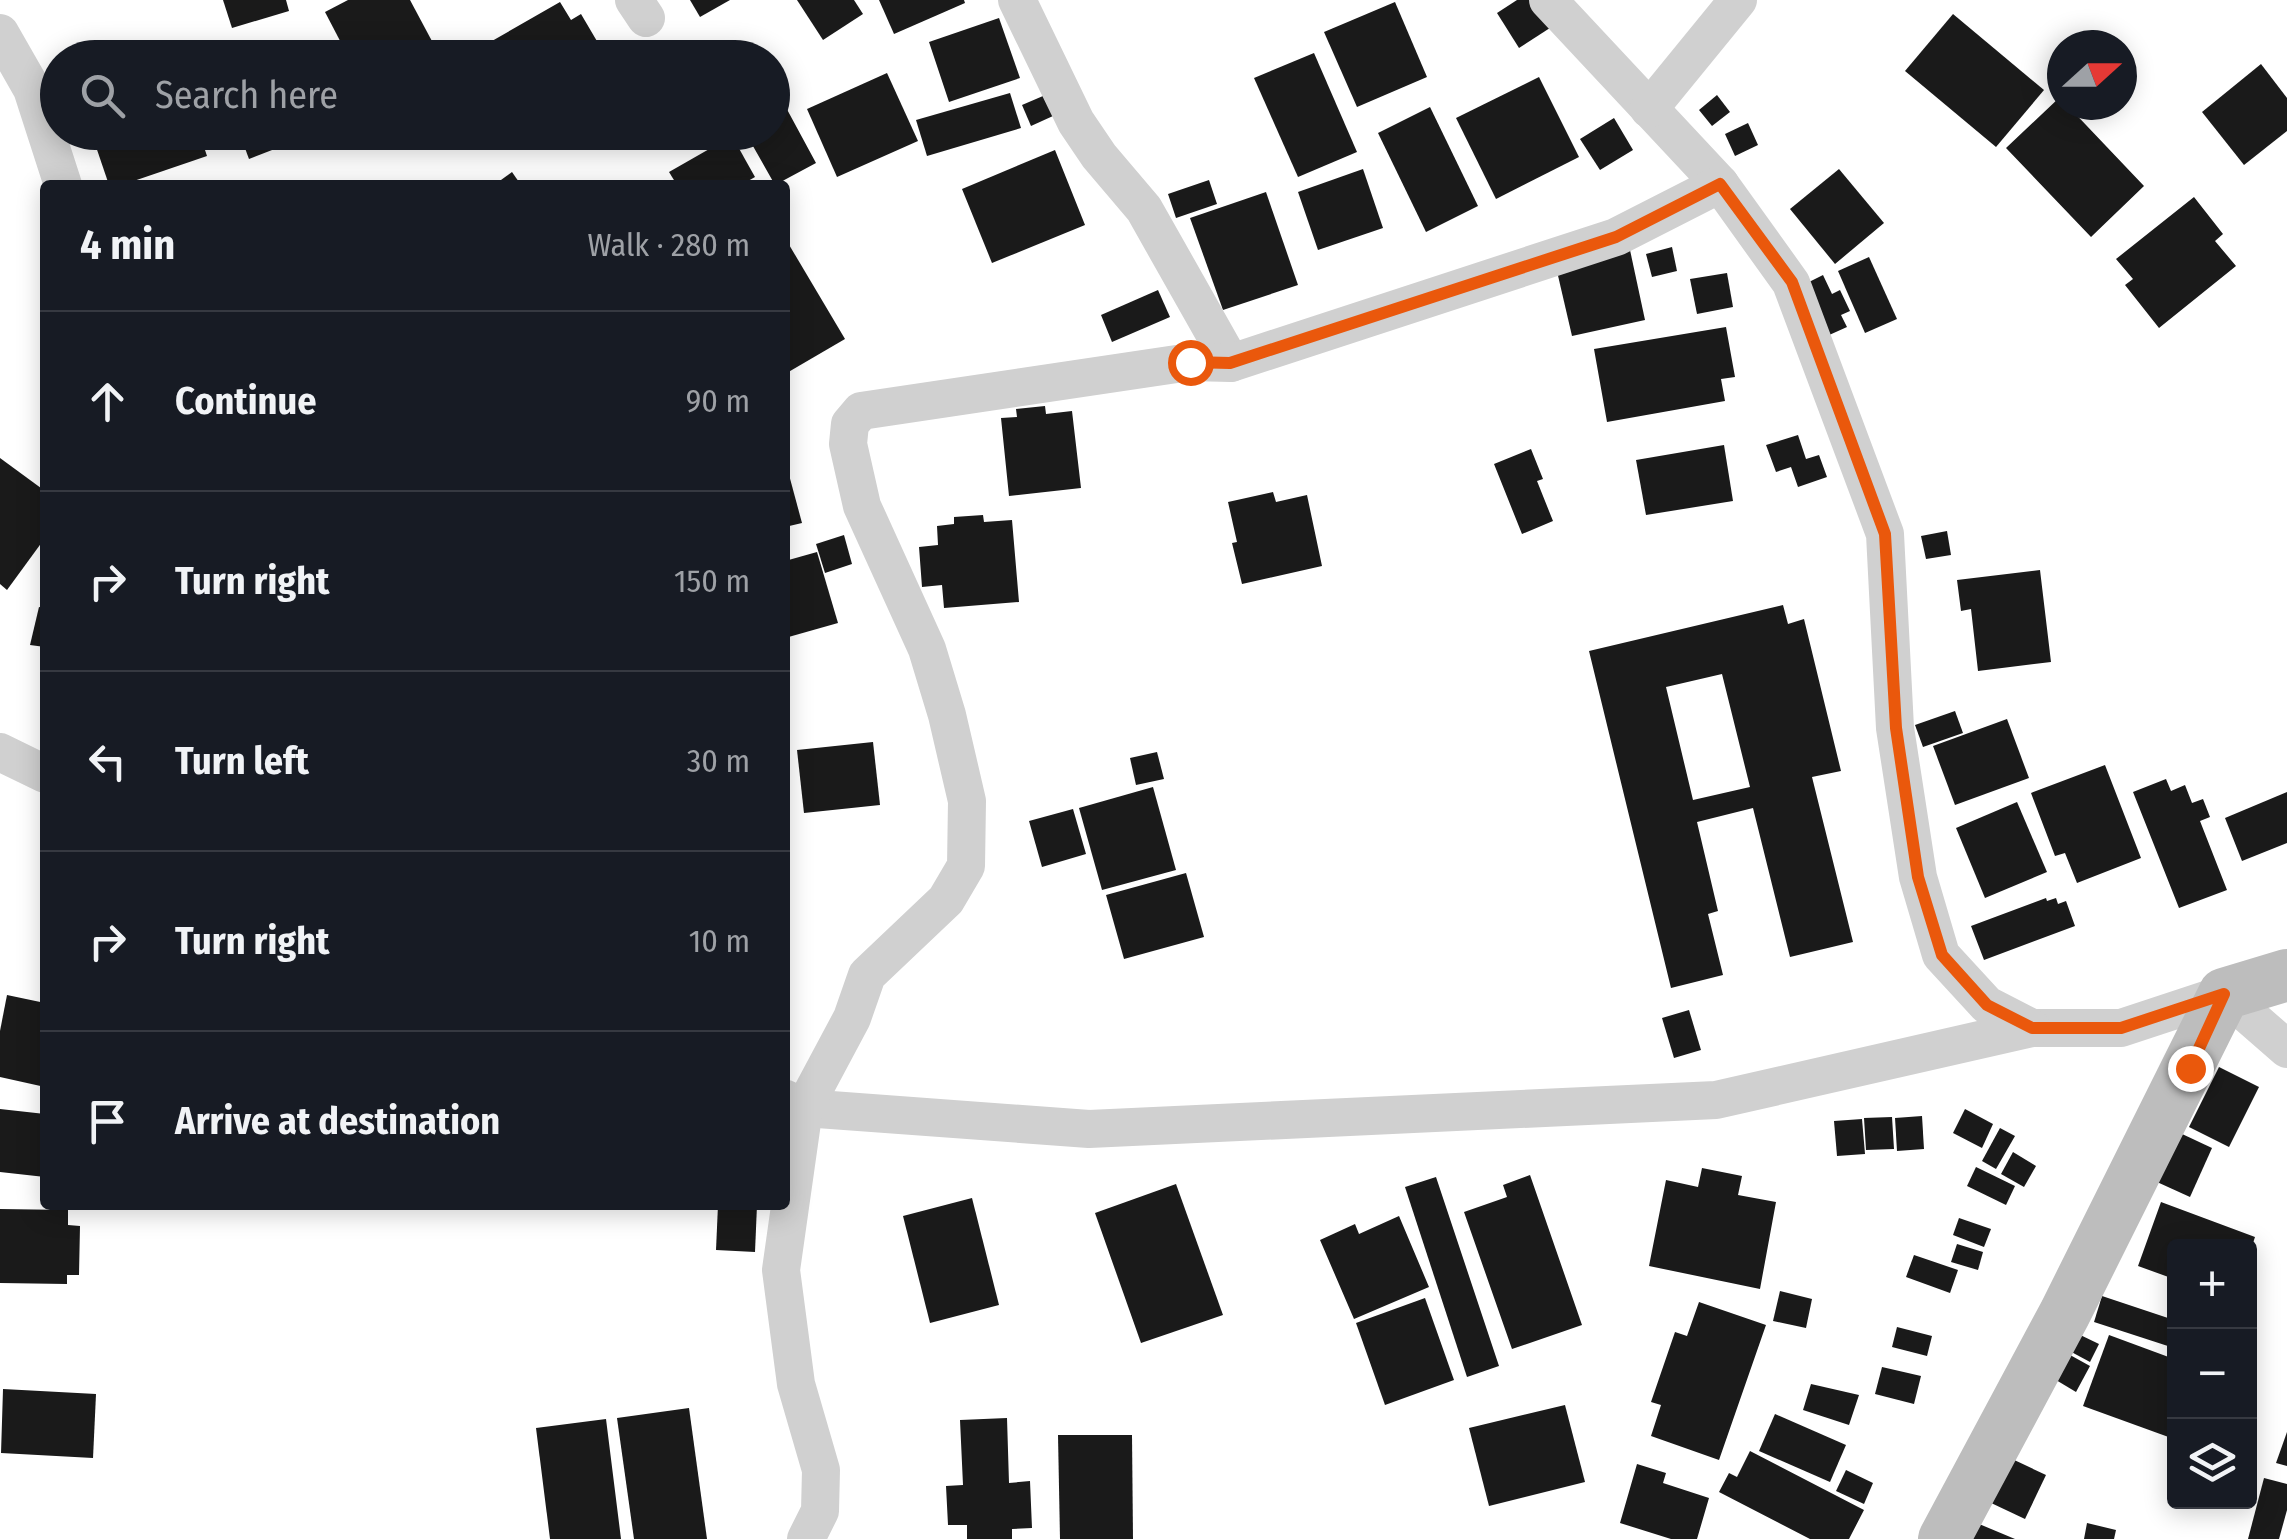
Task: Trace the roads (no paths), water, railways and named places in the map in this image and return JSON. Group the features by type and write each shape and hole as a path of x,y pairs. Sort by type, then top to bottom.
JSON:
{"street":[{"path":"1017,0 1076,122 1144,209 1230,363"},
{"path":"1548,0 1720,184 1792,282 1885,534 1896,728 1918,877 1942,955 1987,1005 2032,1028"},
{"path":"1649,108 1738,0"},
{"path":"0,33 32,89 40,114"},
{"path":"52,150 61,180"},
{"path":"790,1151 794,1103 852,1018 868,975 946,900 966,866 966,801 947,715 926,649 862,506 848,444 850,424 861,411 1190,362 1230,363 1616,237 1720,184"},
{"path":"0,752 40,772"},
{"path":"794,1103 1090,1129 1716,1100 2032,1028 2121,1028 2287,975"},
{"path":"2224,994 2287,1049"},
{"path":"1944,1539 2091,1264 2224,994"},
{"path":"785,1210 780,1270 796,1384 821,1470 820,1511 806,1539"}]}
